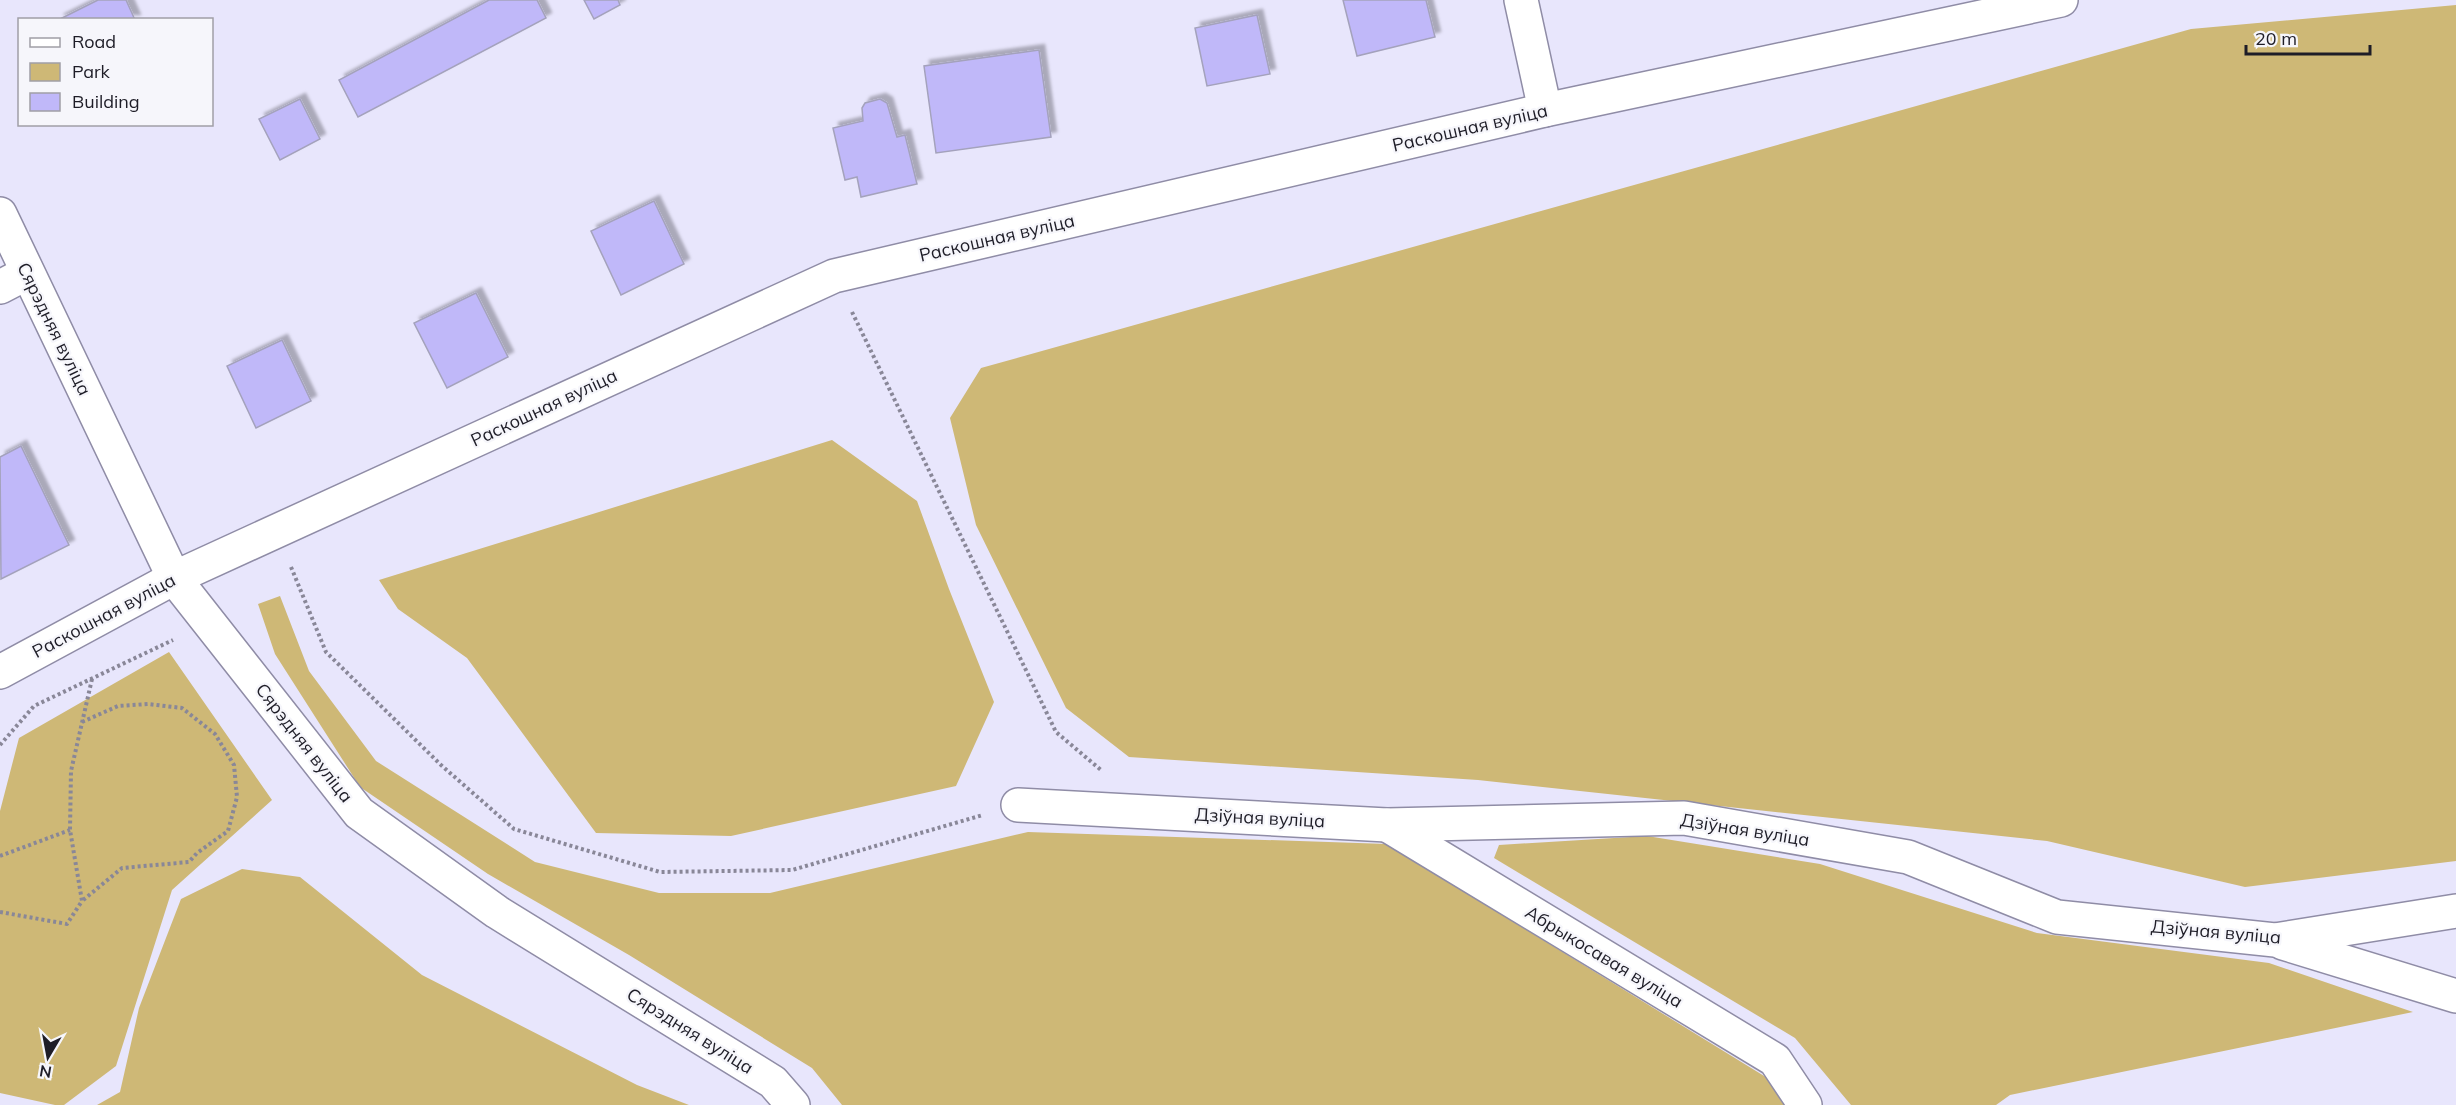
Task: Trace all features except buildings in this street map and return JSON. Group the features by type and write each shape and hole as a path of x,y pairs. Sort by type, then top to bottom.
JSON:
{"street":[{"path":"1521,0 1545,110"},
{"name":"Раскошная вуліца","path":"0,672 174,578 834,276 1545,110 2061,0"},
{"name":"Сярэдняя вуліца","path":"0,214 14,280 174,578 359,813 497,912 773,1082 793,1105"},
{"name":"Дзіўная вуліца","path":"1018,805 1387,825 1684,818 1908,857 2057,917 2275,940 2456,911"},
{"name":"Абрыкосавая вуліца","path":"1387,825 1774,1060 1805,1105"},
{"path":"2275,940 2456,996"}],"path":[{"path":"834,276 1056,732 1108,776"},
{"path":"276,530 326,652 441,765 514,829 660,872 792,870 1018,805"},
{"path":"0,745 34,706 209,623"},
{"path":"82,901 70,830 71,771 92,678"},
{"path":"0,912 67,924 82,901 122,868 189,862 197,853 228,831 237,797 234,765 215,734 182,708 148,704 118,705 82,722"},
{"path":"0,856 70,830"}],"green space":[{"path":"2456,5 2456,861 2245,887 2047,841 1478,780 1129,757 1066,708 976,525 950,418 981,368 2191,29"},
{"path":"832,440 917,501 994,702 956,786 731,836 596,833 467,658 398,609 379,580"},
{"path":"280,596 309,671 376,761 535,862 659,893 770,893 1028,832 1387,844 1769,1079 1786,1105 842,1105 812,1068 629,955 488,874 360,787 275,654 258,604"},
{"path":"169,652 272,800 172,890 116,1066 64,1105 0,1093 0,811 19,738"},
{"path":"1647,836 1820,864 2037,933 2269,963 2413,1012 2010,1095 1996,1105 1851,1105 1795,1038 1494,858 1499,845"},
{"path":"242,869 300,877 422,975 637,1085 689,1105 97,1105 120,1092 139,1008 181,899"}]}
